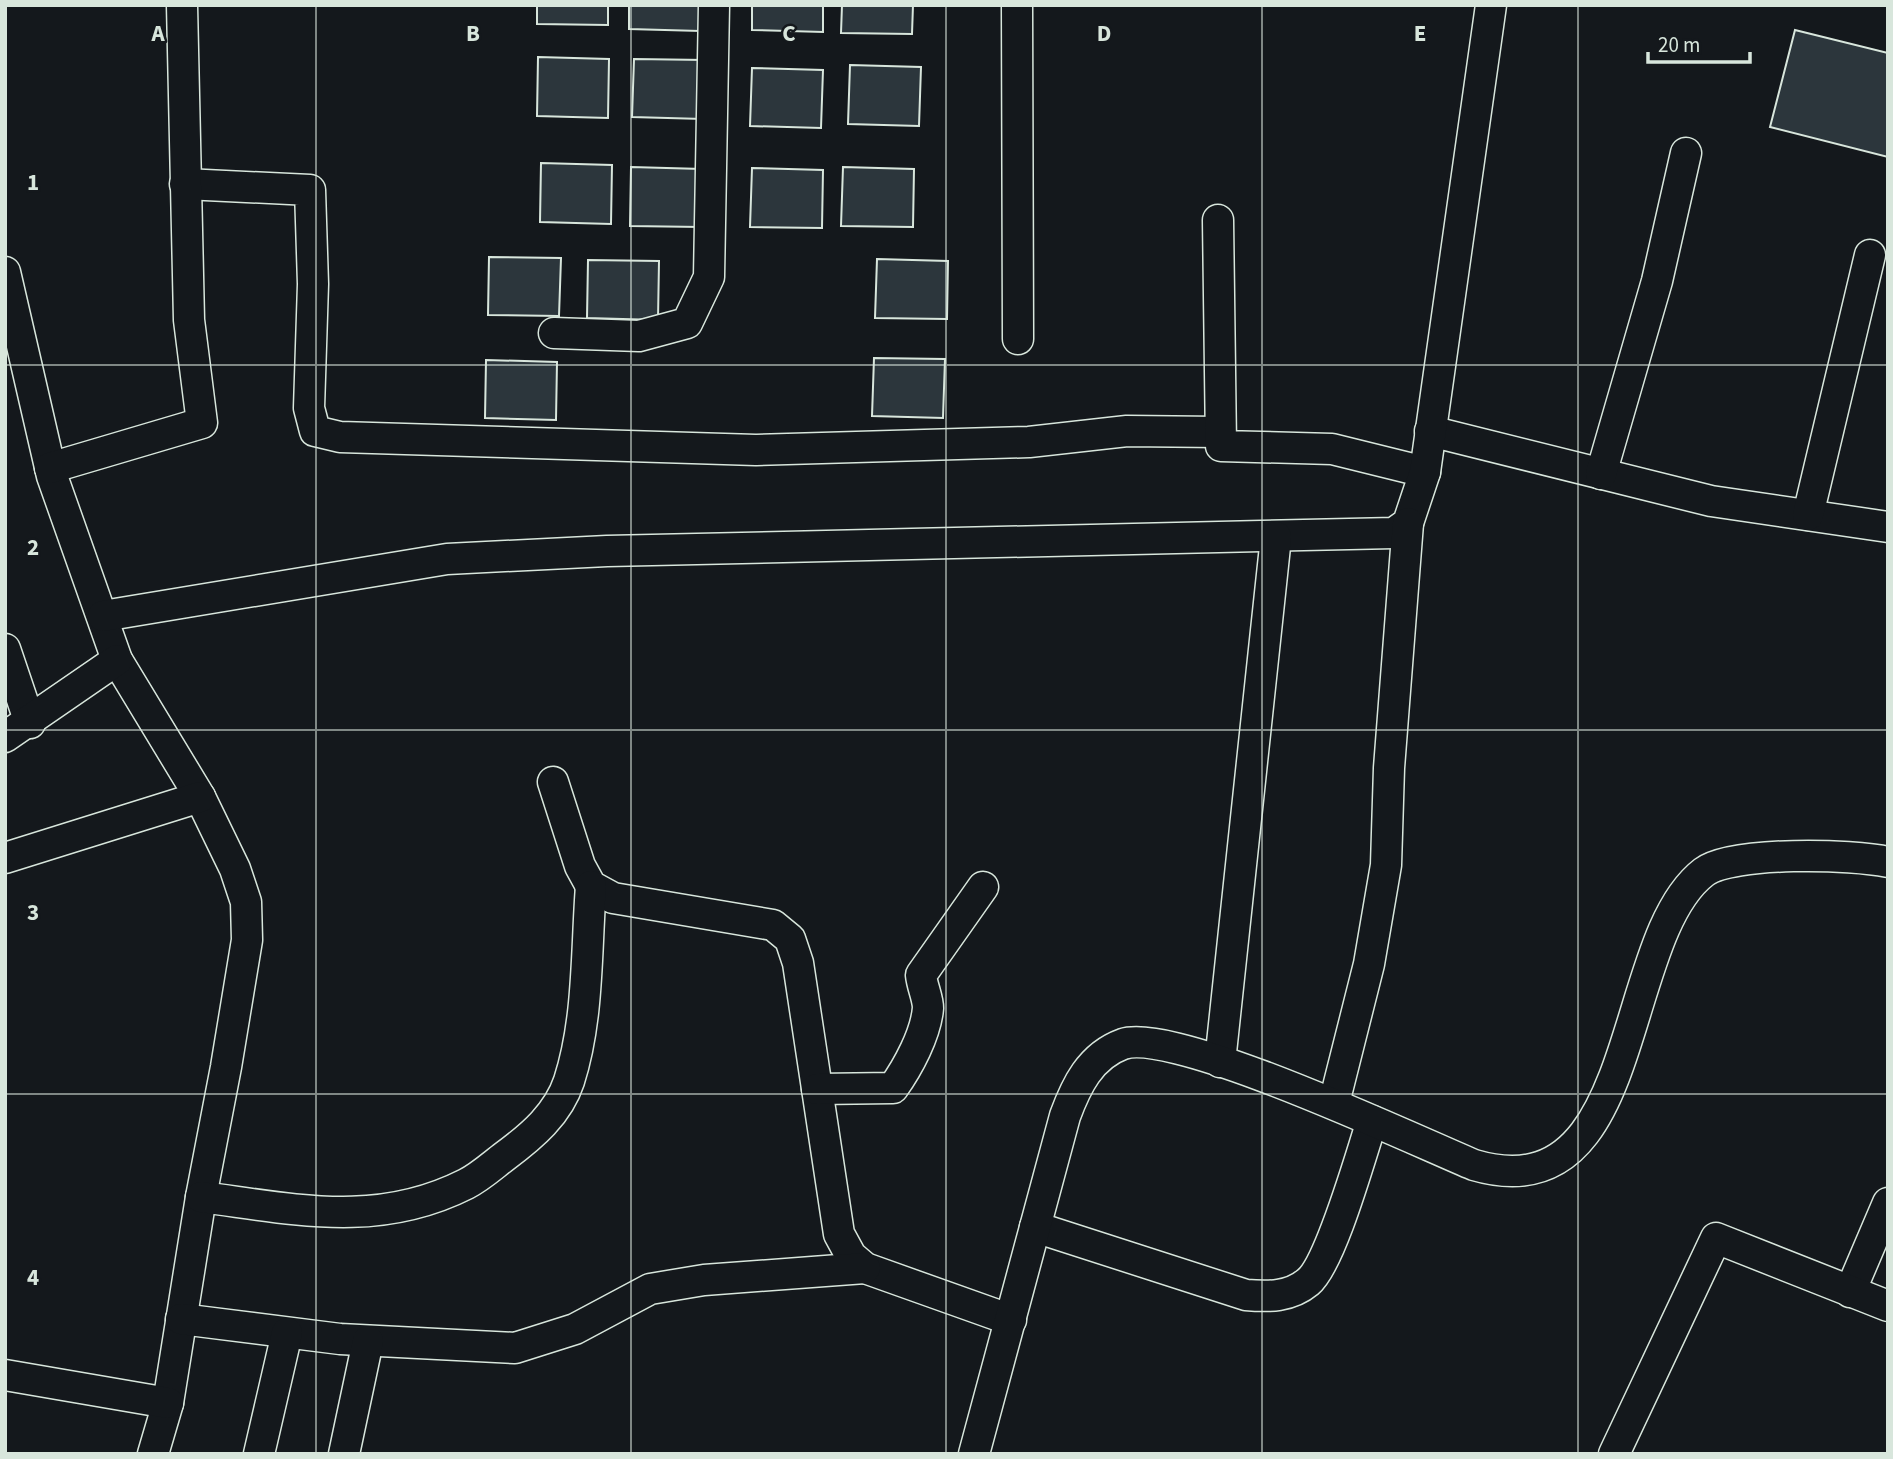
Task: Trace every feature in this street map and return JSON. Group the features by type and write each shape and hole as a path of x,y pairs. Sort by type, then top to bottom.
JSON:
{"street":[{"path":"50,468 202,423 189,320 181,5"},
{"path":"554,333 639,336 687,323 709,277 714,5"},
{"path":"1017,5 1018,339"},
{"path":"1334,1103 1368,964 1387,865 1389,768 1408,523 1425,471 1491,5"},
{"path":"1601,474 1657,281 1686,153"},
{"path":"186,184 310,190 313,284 309,408 315,431 340,437 756,450 1029,442 1127,431 1220,432"},
{"path":"1218,220 1221,446 1332,449 1425,471"},
{"path":"1808,515 1870,256"},
{"path":"5,272 50,468 117,660 200,797 235,869 246,902 247,940 168,1403 153,1454"},
{"path":"1430,430 1711,501 1888,527"},
{"path":"103,616 447,559 607,551 1394,533 1408,523"},
{"path":"1220,1062 1276,537"},
{"path":"5,649 18,730 117,660"},
{"path":"553,782 580,866 591,886 613,898 773,925 790,939 798,963 839,1234 851,1256 865,1268 1011,1320"},
{"path":"5,858 200,797"},
{"path":"974,1454 1065,1116 1078,1082 1100,1057 1124,1044 1147,1042 1220,1062 1334,1103 1474,1165 1499,1172 1528,1171 1565,1155 1597,1119 1675,902 1705,870 1743,859 1808,856 1888,862"},
{"path":"201,1198 347,1215 404,1207 467,1184 531,1137 556,1108 568,1082 581,1034 591,886"},
{"path":"817,1090 893,1088 902,1075 925,1023 928,1004 922,990 921,975 983,887"},
{"path":"1035,1227 1246,1295 1273,1297 1295,1290 1311,1280 1324,1258 1372,1121"},
{"path":"1850,1292 1888,1203"},
{"path":"1614,1454 1716,1238 1888,1306"},
{"path":"181,1320 368,1341 515,1348 575,1329 650,1289 704,1280 865,1268"},
{"path":"259,1454 286,1333"},
{"path":"344,1454 368,1341"},
{"path":"5,1375 168,1403"}],"building":[{"path":"537,5 608,5 608,25 537,24"},
{"path":"629,5 700,5 700,31 629,29"},
{"path":"752,5 823,5 823,32 752,30"},
{"path":"842,5 913,5 912,34 841,33"},
{"path":"1795,30 1888,53 1888,157 1770,127"},
{"path":"538,57 609,59 608,118 537,116"},
{"path":"634,59 705,60 703,119 632,117"},
{"path":"850,65 921,67 919,126 848,124"},
{"path":"752,68 823,70 821,128 750,126"},
{"path":"541,163 612,165 611,224 540,222"},
{"path":"631,167 702,169 701,227 630,226"},
{"path":"843,167 914,169 913,227 841,226"},
{"path":"752,168 823,170 822,228 750,227"},
{"path":"489,257 561,258 559,316 488,315"},
{"path":"877,259 948,261 947,319 875,318"},
{"path":"588,260 659,261 658,320 587,318"},
{"path":"874,358 945,359 943,418 872,416"},
{"path":"486,360 557,362 556,420 485,418"}]}
